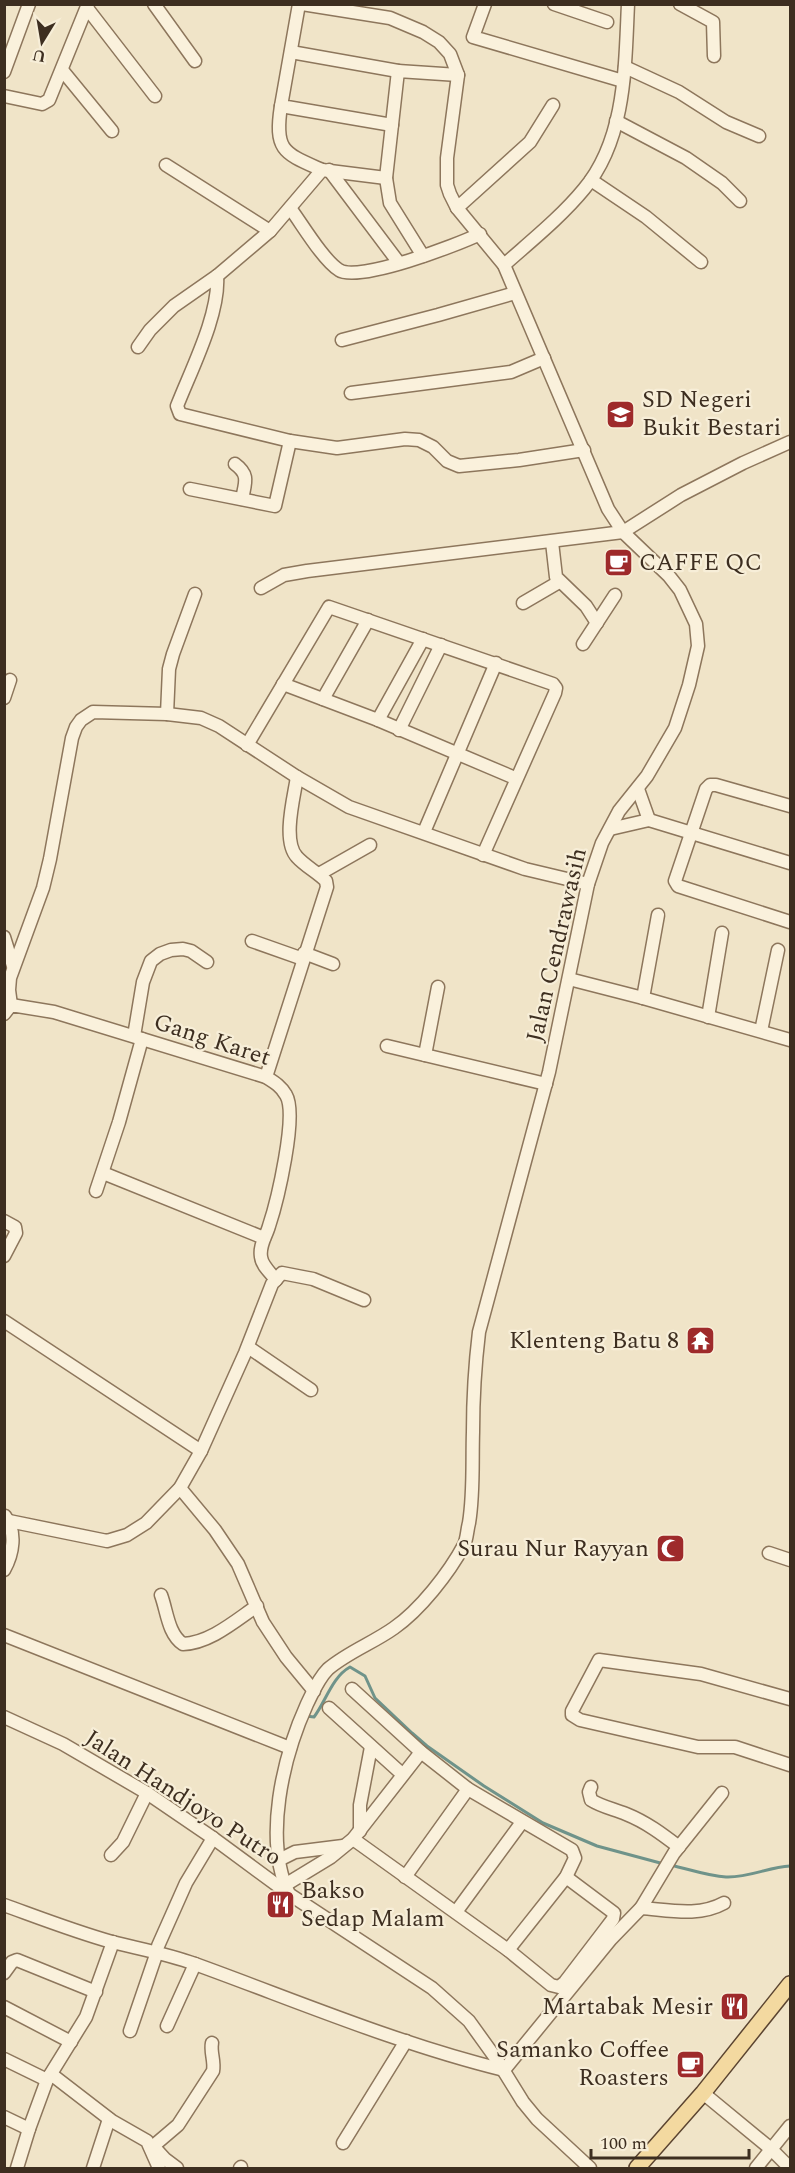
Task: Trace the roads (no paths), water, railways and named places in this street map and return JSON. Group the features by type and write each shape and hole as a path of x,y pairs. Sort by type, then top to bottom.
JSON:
{"main road":[{"path":"637,2169 703,2093 790,1984"}],"street":[{"path":"4,72 29,4"},
{"path":"154,4 195,61"},
{"path":"386,177 326,170 289,155 283,147 279,123 281,106 301,4 390,18 423,32 439,42 450,54 459,75 447,174 450,194 457,208 530,142 553,105"},
{"path":"390,18 393,4"},
{"path":"485,4 473,37 623,81"},
{"path":"554,4 607,22"},
{"path":"504,265 572,203 591,180 610,143 625,67 628,4"},
{"path":"680,4 713,22 714,56"},
{"path":"4,96 44,103 49,100 88,6"},
{"path":"88,6 155,96"},
{"path":"291,52 398,71 459,75"},
{"path":"625,67 679,92 726,122 759,136"},
{"path":"62,70 112,131"},
{"path":"398,71 386,177 390,203 423,256"},
{"path":"281,106 392,125"},
{"path":"616,121 686,158 722,183 740,201"},
{"path":"166,165 270,231"},
{"path":"138,347 174,306 217,276 270,231 326,170"},
{"path":"326,170 399,263"},
{"path":"591,180 646,217 701,262"},
{"path":"290,208 331,263 344,273 363,273 399,263 451,247 480,234"},
{"name":"Jalan Cendrawasih","path":"287,1890 279,1860 277,1838 279,1804 290,1748 317,1682 327,1670 394,1628 416,1609 448,1569 465,1543 472,1502 474,1369 479,1332 546,1084 588,884 599,850 619,811 638,789 660,757 675,728 689,685 698,637 693,615 680,590 669,576 623,532 604,502 504,265 457,208"},
{"path":"217,276 211,318 177,406 178,412 290,441 342,448 413,439 428,444 453,465 465,467 584,450"},
{"path":"342,340 515,293"},
{"path":"351,393 511,372 544,358"},
{"path":"190,489 275,506 290,441"},
{"path":"261,588 284,575 307,571 623,532 681,495 790,442"},
{"path":"235,464 244,471 246,478 242,499"},
{"path":"552,542 554,567 559,582 582,601 597,623"},
{"path":"523,603 559,582"},
{"path":"167,714 171,662 195,594"},
{"path":"583,644 615,595"},
{"path":"247,746 328,607 553,684 556,688 483,855"},
{"path":"323,699 368,620"},
{"path":"378,720 423,639"},
{"path":"399,730 441,645"},
{"path":"424,832 496,663"},
{"path":"4,698 10,680"},
{"path":"283,684 378,720 515,778"},
{"path":"8,1009 13,968 50,859 72,738 76,727 86,715 93,712 167,714 201,718 219,726 247,746 349,807 525,869 588,884"},
{"path":"266,1077 327,887 326,881 295,856 289,838 297,777"},
{"path":"790,806 716,784 710,785 706,789 675,882 678,886 790,922"},
{"path":"638,789 649,820"},
{"path":"610,829 649,820 790,863"},
{"path":"318,874 370,845"},
{"path":"643,998 658,915"},
{"path":"708,1017 722,933"},
{"path":"4,937 13,968"},
{"path":"252,940 333,964"},
{"path":"96,1191 138,1037 143,982 152,961 160,954 183,949 191,951 207,962"},
{"path":"761,1030 778,950"},
{"path":"569,980 761,1030 790,1040"},
{"path":"425,1055 438,987"},
{"name":"Gang Karet","path":"8,1009 54,1012 266,1077 279,1085 288,1096 289,1130 269,1227 261,1246 263,1264 279,1276"},
{"path":"387,1046 546,1084"},
{"path":"102,1173 264,1238"},
{"path":"4,1221 15,1227 16,1233 4,1256"},
{"path":"4,1570 13,1548 7,1518 107,1541 127,1534 146,1523 180,1488 201,1451 279,1276 313,1279 364,1300"},
{"path":"4,1321 201,1451"},
{"path":"248,1347 311,1390"},
{"path":"180,1488 215,1530 238,1564 263,1622 286,1657 314,1691"},
{"path":"769,1553 790,1560"},
{"path":"161,1595 171,1629 177,1640 183,1644 200,1641 219,1632 257,1606"},
{"path":"4,1635 290,1748"},
{"path":"790,1699 701,1674 599,1660 572,1715 580,1720 698,1747 735,1747 790,1765"},
{"path":"352,1689 421,1752 468,1789 572,1850 575,1858 566,1877 508,1950"},
{"path":"329,1708 402,1774"},
{"name":"Jalan Handjoyo Putro","path":"4,1717 63,1744 147,1793 432,1988 469,2021 504,2070 523,2103 590,2169"},
{"path":"352,1838 371,1747"},
{"path":"287,1890 352,1838 421,1752"},
{"path":"591,1787 589,1792 591,1800 647,1824 679,1846"},
{"path":"405,1876 468,1789"},
{"path":"111,1855 123,1842 147,1793"},
{"path":"4,1905 113,1942 158,1949 432,2051 504,2070 610,1940 641,1908 679,1846 722,1793"},
{"path":"456,1912 522,1822"},
{"path":"130,2031 158,1949 186,1883 213,1838"},
{"path":"279,1860 295,1852 352,1838 508,1950 555,1987 562,1986 613,1919 614,1913 566,1877"},
{"path":"641,1908 697,1912 709,1910 724,1903"},
{"path":"17,2169 28,2129 49,2077 86,2017 113,1942"},
{"path":"4,1973 12,1962 17,1960 96,1992"},
{"path":"167,2026 195,1964"},
{"path":"4,2007 71,2042"},
{"path":"343,2143 406,2041"},
{"path":"153,2147 178,2125 213,2072 215,2064 212,2043"},
{"path":"4,2059 49,2077 147,2142 177,2169"},
{"path":"703,2093 771,2149 790,2168"},
{"path":"4,2116 28,2129"},
{"path":"93,2169 110,2119"},
{"path":"756,2169 790,2126"},
{"path":"153,2147 159,2169"}],"waterway":[{"path":"306,1716 314,1717 338,1677 350,1667 365,1676 375,1698 412,1733 484,1786 543,1823 597,1846 664,1864"},
{"path":"670,1865 726,1877 790,1866"}],"place":[{"name":"SD Negeri Bukit Bestari","path":"621,414"},
{"name":"CAFFE QC","path":"618,563"},
{"name":"Klenteng Batu 8","path":"700,1341"},
{"name":"Surau Nur Rayyan","path":"670,1549"},
{"name":"Bakso Sedap Malam","path":"280,1905"},
{"name":"Martabak Mesir","path":"734,2007"},
{"name":"Samanko Coffee Roasters","path":"690,2064"}]}
